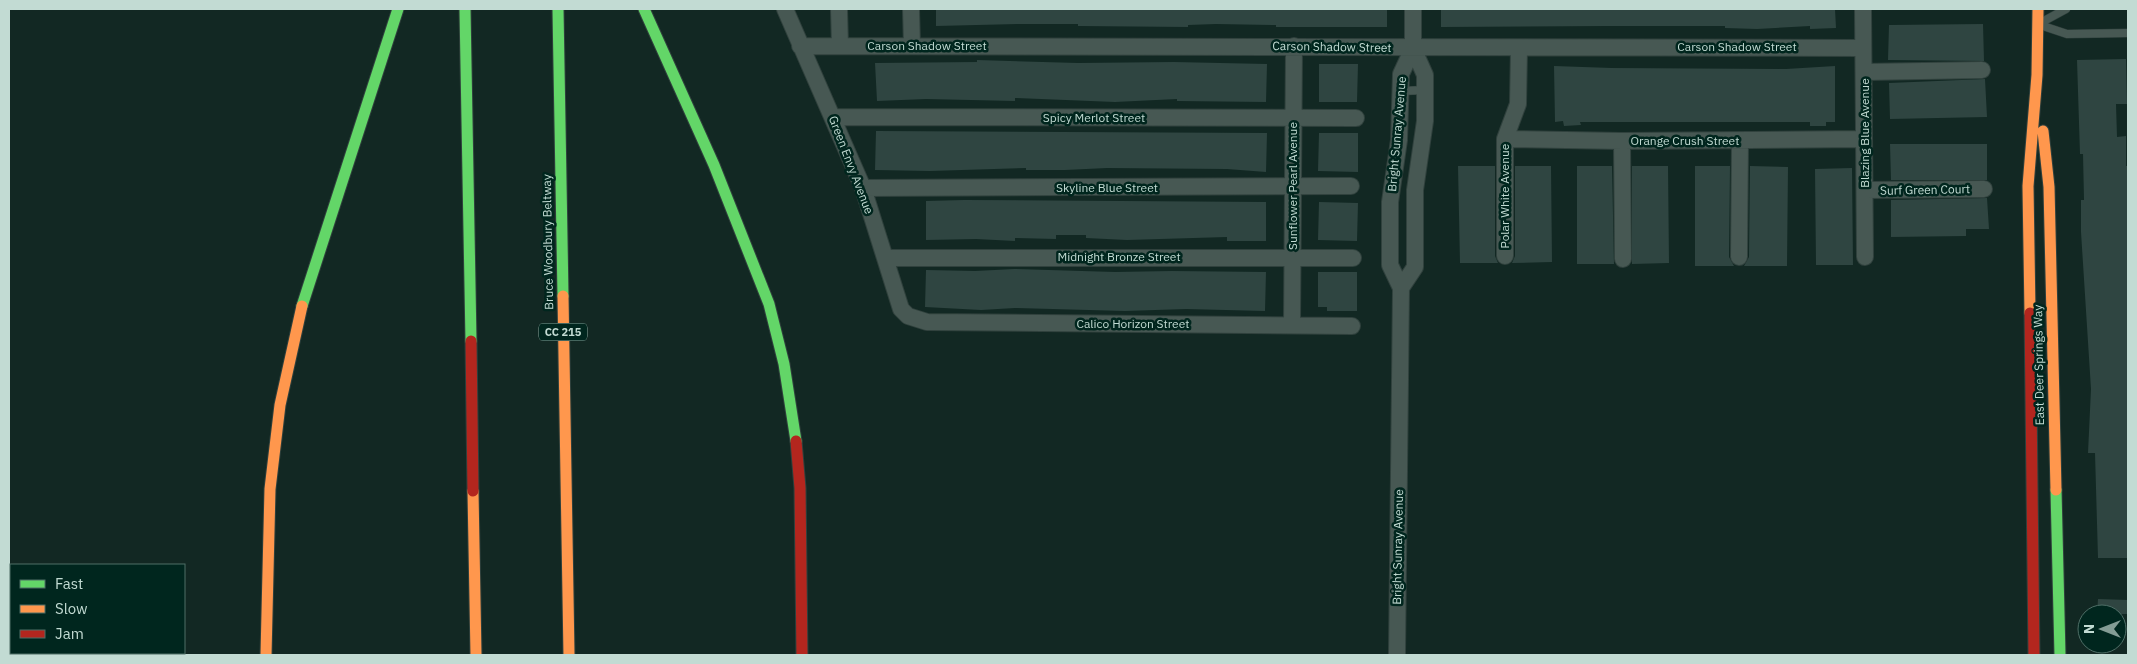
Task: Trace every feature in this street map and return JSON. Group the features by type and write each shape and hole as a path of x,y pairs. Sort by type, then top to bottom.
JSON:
{"main road":[{"path":"266,655 270,489 282,396 300,313 398,9"},
{"path":"465,9 476,655"},
{"name":"Bruce Woodbury Beltway","path":"558,9 569,655"},
{"path":"644,9 718,174 769,304 784,364 795,431 800,488 802,655"},
{"name":"East Deer Springs Way","path":"2034,655 2028,186 2038,75 2038,9"},
{"name":"East Deer Springs Way","path":"2038,75 2049,187 2060,655"}],"street":[{"name":"Green Envy Avenue","path":"785,9 863,188 901,308 908,316 915,319"},
{"path":"839,9 840,46"},
{"path":"911,9 912,46"},
{"path":"1412,48 1413,9"},
{"name":"Blazing Blue Avenue","path":"1863,9 1865,257"},
{"name":"Carson Shadow Street","path":"800,46 1864,48"},
{"name":"Sunflower Pearl Avenue","path":"1292,325 1294,46"},
{"name":"Bright Sunray Avenue","path":"1401,288 1415,267 1415,190 1423,138 1425,75 1412,48"},
{"name":"Bright Sunray Avenue","path":"1396,655 1401,288 1390,265 1390,202 1399,140 1402,91 1401,74 1412,48"},
{"name":"Polar White Avenue","path":"1505,256 1505,139 1518,104 1519,48"},
{"path":"1864,72 1982,70"},
{"name":"Spicy Merlot Street","path":"833,117 1356,118"},
{"name":"Orange Crush Street","path":"1505,139 1622,141 1864,139"},
{"path":"1622,141 1623,259"},
{"path":"1739,257 1740,141"},
{"name":"Skyline Blue Street","path":"863,188 1293,188 1351,186"},
{"name":"Surf Green Court","path":"1865,190 1984,189"},
{"name":"Midnight Bronze Street","path":"885,258 1354,258"},
{"name":"Calico Horizon Street","path":"915,319 927,322 1352,326"}],"lane":[{"path":"2038,24 2066,9"},
{"path":"2038,24 2067,34 2128,33"},
{"path":"1402,91 1425,90"}],"building":[{"path":"936,9 1387,9 1387,27 1276,27 1276,25 1216,24 1188,25 1188,27 1078,26 1078,24 936,26"},
{"path":"1441,9 1835,9 1836,28 1810,29 1810,26 1757,29 1725,28 1725,26 1441,27"},
{"path":"1983,24 1984,61 1888,60 1889,25"},
{"path":"2126,59 2127,104 2116,104 2117,137 2126,136 2126,166 2128,166 2128,558 2098,558 2095,453 2088,453 2091,389 2081,232 2081,200 2084,200 2083,154 2080,154 2077,60"},
{"path":"977,60 1078,63 1174,62 1267,64 1266,102 1177,101 1177,99 1115,102 1015,98 1015,101 926,99 877,101 875,63 977,62"},
{"path":"1319,64 1358,64 1357,102 1319,102"},
{"path":"1554,66 1786,69 1835,66 1835,122 1826,122 1826,126 1810,126 1810,122 1580,122 1581,125 1564,126 1563,121 1555,122"},
{"path":"1985,79 1987,117 1890,119 1889,83"},
{"path":"876,131 1267,133 1266,172 1227,169 1107,168 1065,170 1026,170 1026,168 930,171 875,170"},
{"path":"1319,133 1358,133 1358,172 1318,171"},
{"path":"1890,144 1987,144 1987,180 1891,180"},
{"path":"1458,166 1495,166 1495,256 1498,263 1460,263"},
{"path":"1515,166 1551,166 1552,262 1512,263 1515,256"},
{"path":"1577,166 1612,166 1614,264 1577,264"},
{"path":"1632,166 1668,166 1669,263 1632,264"},
{"path":"1695,166 1730,166 1729,257 1734,266 1695,266"},
{"path":"1750,166 1788,167 1787,266 1744,266 1749,257"},
{"path":"1852,168 1853,265 1816,265 1815,169"},
{"path":"1987,198 1989,229 1966,229 1966,236 1891,237 1891,200"},
{"path":"926,201 1266,202 1266,241 1227,241 1227,237 1127,240 1086,238 1086,235 1056,235 1056,239 1015,238 1015,241 976,239 926,240"},
{"path":"1319,202 1358,203 1357,241 1318,240"},
{"path":"1014,269 1115,272 1266,272 1265,311 1186,309 1125,311 1015,308 981,310 925,307 926,270 975,271"},
{"path":"1318,272 1357,272 1357,311 1327,311 1327,307 1318,307"},
{"path":"2098,599 2128,600 2128,614 2127,604 2098,604"}],"traffic: fast":[{"path":"302,306 398,9"},
{"path":"465,9 471,341"},
{"path":"558,9 563,296"},
{"path":"644,9 714,165 769,304 784,364 796,441"},
{"path":"2056,490 2060,655"}],"traffic: slow":[{"path":"2030,313 2028,186 2037,75 2038,9"},
{"path":"2043,131 2049,187 2056,490"},
{"path":"563,296 569,655"},
{"path":"266,655 270,489 280,405 302,306"},
{"path":"473,491 476,655"}],"traffic: jam":[{"path":"2030,313 2034,655"},
{"path":"471,341 473,491"},
{"path":"796,441 800,488 802,655"}]}
